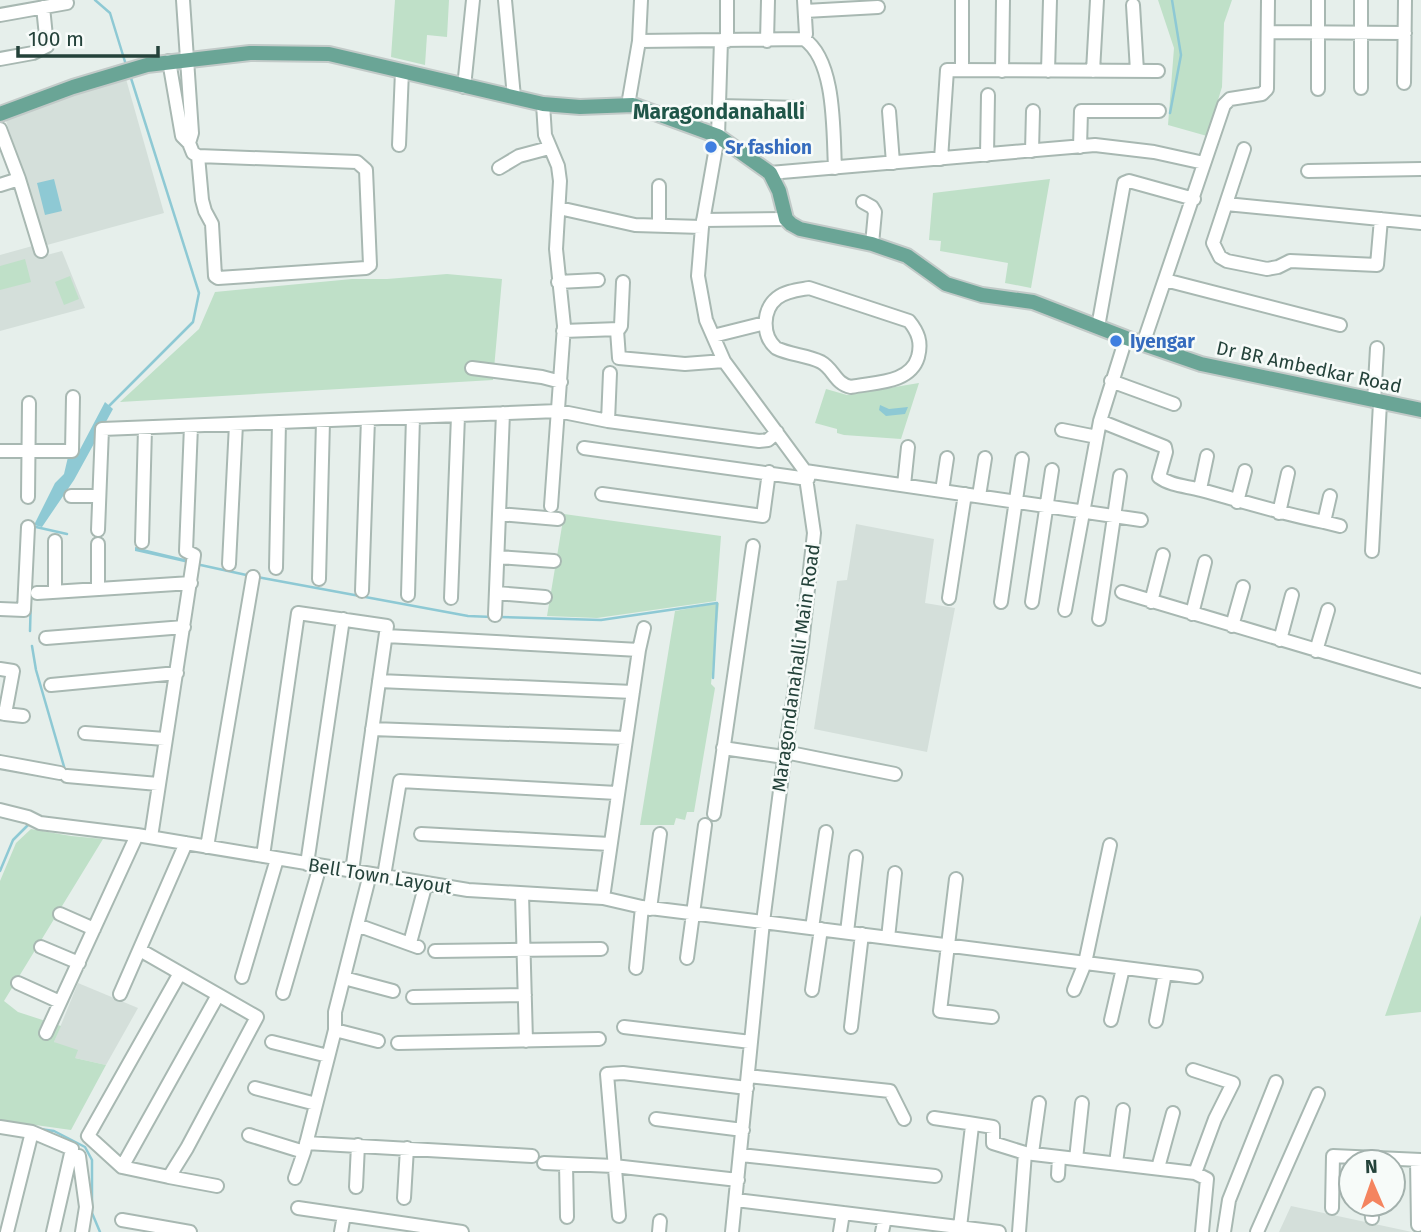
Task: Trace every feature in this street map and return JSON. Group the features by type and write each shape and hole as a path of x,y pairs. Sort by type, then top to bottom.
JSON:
{"main road":[{"path":"0,114 73,87 147,65 250,53 329,54 543,104 580,107 628,105 646,108 718,136 770,173 779,191 786,219"},
{"name":"Dr BR Ambedkar Road","path":"786,219 800,229 872,244 907,256 946,284 982,295 1033,302 1201,364 1421,410"}],"street":[{"path":"183,0 192,133 189,143"},
{"path":"464,87 473,0"},
{"path":"505,0 514,97"},
{"path":"628,105 639,41 641,0"},
{"name":"Maragondanahalli Main Road","path":"727,0 718,136 703,223 698,276 706,320 724,361 806,475 814,533 802,644 784,754 763,922 732,1232"},
{"path":"767,41 768,0"},
{"path":"962,0 962,70"},
{"path":"1002,71 1003,0"},
{"path":"1048,71 1050,0"},
{"path":"1093,71 1097,0"},
{"path":"1143,344 1224,105 1230,99 1262,94 1267,89 1268,0"},
{"path":"1318,0 1318,89"},
{"path":"1360,88 1361,0"},
{"path":"1405,0 1405,83"},
{"path":"0,15 67,3"},
{"path":"1133,5 1137,71"},
{"path":"804,39 804,6 878,7"},
{"path":"0,60 33,53 47,46 43,7"},
{"path":"1268,32 1405,33"},
{"path":"639,41 804,39 813,45 822,60 827,80 835,168"},
{"path":"169,61 182,136 198,156 362,164 366,170 370,265 366,268 218,278 215,276 212,224 202,200 198,156"},
{"path":"941,159 947,70 1158,71"},
{"path":"399,145 402,71"},
{"path":"986,155 988,95"},
{"path":"543,104 549,148 558,166 560,181 556,249 563,331 551,506"},
{"path":"719,106 799,108"},
{"path":"889,111 893,163"},
{"path":"1032,151 1033,111"},
{"path":"1080,147 1081,111 1159,111"},
{"path":"0,128 41,251"},
{"path":"770,173 1096,145 1154,152 1204,163"},
{"path":"499,167 519,156 549,148"},
{"path":"1244,149 1213,243 1215,251 1227,261 1267,270 1290,261 1377,265 1381,219"},
{"path":"1308,171 1421,169"},
{"path":"0,185 19,179"},
{"path":"1098,327 1124,183 1129,181 1194,199"},
{"path":"659,186 659,226"},
{"path":"863,202 875,212 872,244"},
{"path":"1226,204 1421,223"},
{"path":"559,208 624,223 659,226 786,219"},
{"path":"558,282 598,280"},
{"path":"1165,280 1340,325"},
{"path":"623,282 621,326 617,330 618,358 685,364 724,361"},
{"path":"809,288 909,321 917,331 920,347 916,362 908,374 851,387 844,386 831,369 819,361 776,348 770,343 765,323 775,300 789,291 809,288"},
{"path":"713,336 765,323"},
{"path":"563,331 617,330"},
{"path":"1065,611 1100,421 1126,338"},
{"path":"1371,551 1377,348"},
{"path":"472,368 561,382"},
{"path":"607,421 610,373"},
{"path":"1111,381 1174,404"},
{"path":"0,451 72,451 73,397"},
{"path":"28,497 29,403"},
{"path":"98,530 102,429 558,411 607,421 759,441 768,440 777,432"},
{"path":"495,615 503,413"},
{"path":"451,598 458,415"},
{"path":"408,595 414,417"},
{"path":"362,591 368,419"},
{"path":"319,579 323,421"},
{"path":"1100,421 1165,447 1159,477 1165,482 1200,489 1279,513 1340,526"},
{"path":"276,568 279,422"},
{"path":"229,564 236,424"},
{"path":"151,837 191,583 193,559 186,551 191,426"},
{"path":"142,542 145,428"},
{"path":"1062,430 1097,437"},
{"path":"904,485 908,447"},
{"path":"584,448 769,472 904,485 1141,520"},
{"path":"1200,489 1207,456"},
{"path":"942,491 947,458"},
{"path":"979,496 985,458"},
{"path":"1001,602 1023,459"},
{"path":"1032,602 1052,470"},
{"path":"1237,502 1245,471"},
{"path":"602,494 763,516 769,472"},
{"path":"1279,513 1288,473"},
{"path":"1099,619 1120,476"},
{"path":"949,598 965,494"},
{"path":"71,496 99,496"},
{"path":"1324,522 1330,496"},
{"path":"499,514 558,519"},
{"path":"0,609 24,610 28,527"},
{"path":"55,541 55,592"},
{"path":"98,544 98,589"},
{"path":"687,958 723,748 753,546"},
{"path":"1151,602 1163,555"},
{"path":"498,557 554,561"},
{"path":"1192,614 1205,562"},
{"path":"207,847 253,577"},
{"path":"37,593 191,583"},
{"path":"1232,626 1242,587"},
{"path":"1122,592 1421,681"},
{"path":"496,593 545,597"},
{"path":"1280,640 1293,596"},
{"path":"1316,651 1328,610"},
{"path":"263,856 298,613 387,625 352,871"},
{"path":"283,993 314,865 343,619"},
{"path":"46,638 184,627"},
{"path":"603,898 644,628"},
{"path":"386,636 639,650"},
{"path":"0,668 13,671 2,714 23,716"},
{"path":"51,685 177,673"},
{"path":"379,681 633,692"},
{"path":"372,729 626,738"},
{"path":"85,733 165,739"},
{"path":"723,748 784,754 895,774"},
{"path":"0,762 64,775 158,784"},
{"path":"384,876 400,781 617,793"},
{"name":"Bell Town Layout","path":"0,810 34,820 468,890 603,898 693,915 817,928 1196,977"},
{"path":"812,989 825,832"},
{"path":"421,834 610,844"},
{"path":"636,968 660,834"},
{"path":"46,1033 137,835"},
{"path":"120,994 186,843"},
{"path":"1074,990 1085,963 1110,845"},
{"path":"847,932 856,857"},
{"path":"242,977 277,859"},
{"path":"888,938 895,873"},
{"path":"295,1178 335,1030 335,1012 370,874"},
{"path":"956,878 940,1011 992,1017"},
{"path":"357,925 414,945 426,883"},
{"path":"522,894 526,1041"},
{"path":"60,914 94,929"},
{"path":"851,1027 862,934"},
{"path":"41,947 79,963"},
{"path":"435,951 601,949"},
{"path":"140,950 257,1017 187,1149 169,1177"},
{"path":"1111,1020 1123,968"},
{"path":"180,973 88,1136 122,1167 217,1186"},
{"path":"1156,1021 1165,973"},
{"path":"344,978 393,992"},
{"path":"18,983 60,1002"},
{"path":"122,1167 218,995"},
{"path":"413,998 525,995"},
{"path":"624,1027 751,1042"},
{"path":"335,1030 378,1041"},
{"path":"398,1043 600,1039"},
{"path":"272,1042 328,1056"},
{"path":"1193,1070 1233,1083 1195,1173"},
{"path":"619,1216 607,1074 890,1091 904,1119"},
{"path":"1224,1232 1229,1200 1276,1082"},
{"path":"255,1088 316,1104"},
{"path":"1257,1232 1318,1094"},
{"path":"1019,1232 1029,1153 1039,1103"},
{"path":"1076,1159 1082,1103"},
{"path":"1116,1163 1123,1110"},
{"path":"1158,1168 1173,1113"},
{"path":"934,1118 993,1127 993,1143 1029,1153 1195,1173 1207,1179 1202,1232"},
{"path":"656,1119 743,1129"},
{"path":"960,1227 972,1131 972,1126 968,1123"},
{"path":"0,1127 32,1132 72,1150 53,1232"},
{"path":"7,1232 32,1132"},
{"path":"248,1135 305,1147 358,1145 532,1156"},
{"path":"355,1186 358,1145"},
{"path":"404,1198 407,1148"},
{"path":"741,1155 935,1176"},
{"path":"79,1156 86,1208 82,1232"},
{"path":"1332,1208 1333,1156 1337,1156"},
{"path":"1058,1175 1059,1157"},
{"path":"1418,1226 1419,1160"},
{"path":"544,1163 614,1166 738,1180"},
{"path":"566,1164 567,1217"},
{"path":"736,1200 885,1218 927,1228 960,1227 999,1232"},
{"path":"298,1208 461,1232"},
{"path":"840,1232 843,1213"},
{"path":"341,1232 344,1215"},
{"path":"882,1232 885,1218"},
{"path":"122,1220 190,1232"}],"shaded area":[{"path":"126,79 164,213 47,245 5,118"},
{"path":"36,245 39,257 62,251 85,308 0,331 0,255"},
{"path":"856,524 934,539 925,603 955,608 927,752 814,729 837,581 847,580"},
{"path":"78,983 138,1008 106,1065 75,1058 54,1042"},
{"path":"1291,1206 1412,1232 1279,1232"}],"green space":[{"path":"395,0 449,0 447,37 427,35 425,65 391,57"},
{"path":"1158,0 1232,0 1224,23 1222,87 1207,136 1168,125 1174,48"},
{"path":"1050,179 1031,288 1005,283 1008,263 940,251 941,241 929,240 933,193"},
{"path":"25,259 31,282 0,290 0,266"},
{"path":"447,274 502,279 493,380 120,402 199,329 215,292 352,279"},
{"path":"70,276 79,299 64,305 55,282"},
{"path":"919,383 901,439 844,435 837,433 837,429 815,423 826,389 847,395"},
{"path":"564,514 721,536 716,601 597,618 547,616"},
{"path":"719,603 711,684 715,688 694,812 687,812 685,820 676,818 674,825 640,825 675,611"},
{"path":"31,829 103,839 4,1001 18,1012 61,1026 54,1042 78,1050 75,1058 106,1065 71,1130 0,1120 0,881 16,843"},
{"path":"1421,915 1421,1012 1385,1016"}],"water":[{"path":"54,179 62,211 45,215 37,183"},
{"path":"105,402 113,409 74,480 42,527 34,525 55,483 64,474 68,457 76,457"},
{"path":"880,405 889,409 908,407 905,414 886,416 879,410"},
{"path":"135,547 189,560 188,563 135,551"}],"waterway":[{"path":"95,0 110,13 126,65"},
{"path":"1170,113 1181,55 1172,0"},
{"path":"108,407 193,322 199,293 130,75"},
{"path":"36,527 67,534"},
{"path":"196,564 251,576"},
{"path":"257,577 468,616 492,617"},
{"path":"30,631 31,596"},
{"path":"499,617 601,620 717,603 713,678"},
{"path":"32,646 36,670 65,770"},
{"path":"0,871 13,840 29,824"},
{"path":"40,1129 54,1131 85,1147 92,1160 92,1213 100,1232"}],"place":[{"name":"Sr fashion","path":"711,147"},
{"name":"Iyengar","path":"1116,341"}],"district":[{"name":"Maragondanahalli","path":"719,112"}]}
